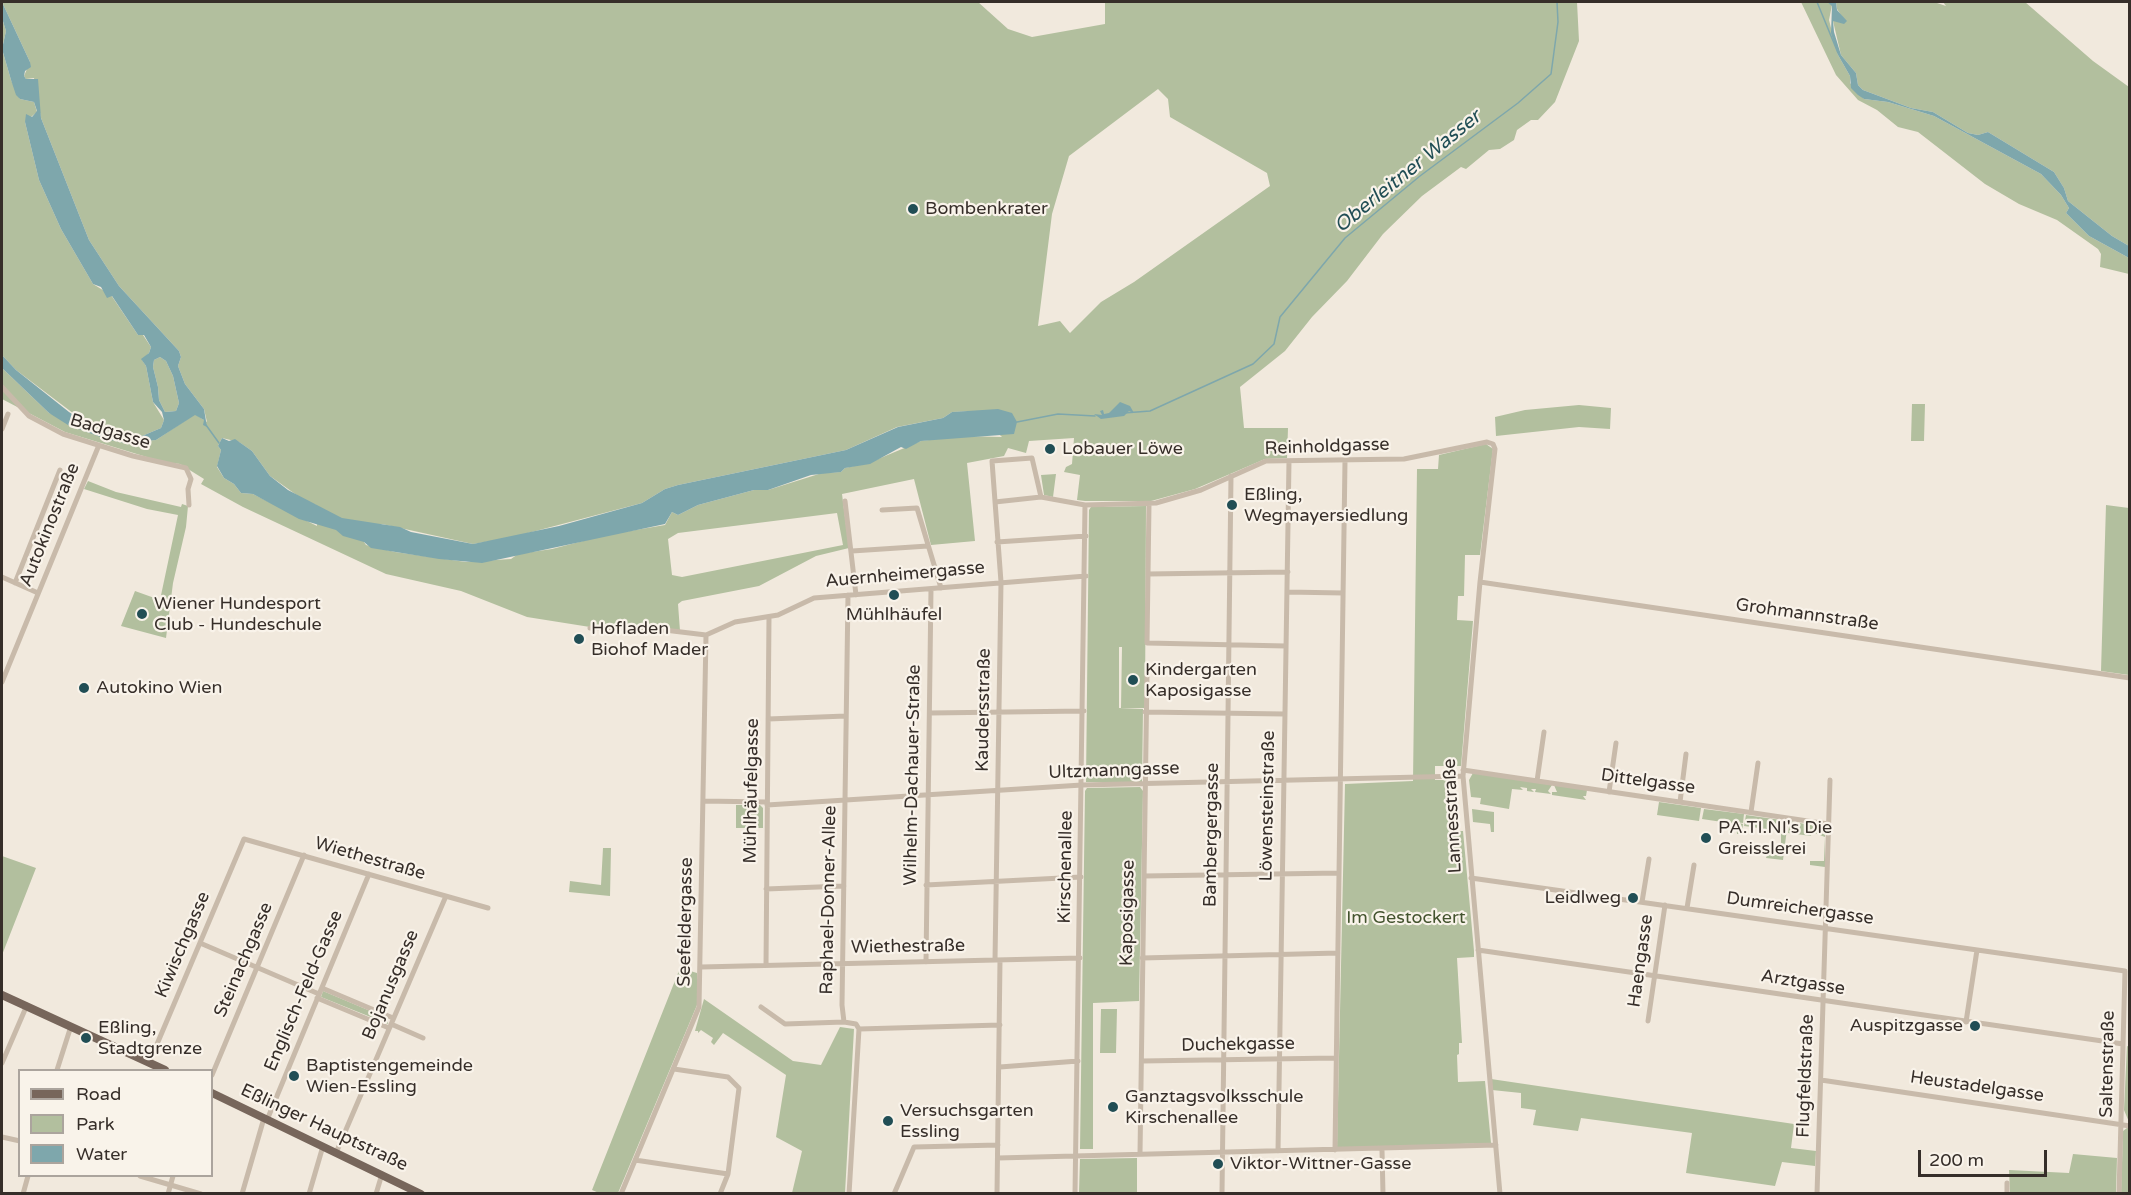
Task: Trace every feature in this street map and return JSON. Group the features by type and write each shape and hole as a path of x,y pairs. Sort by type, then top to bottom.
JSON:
{"main road":[{"path":"2,995 161,1069"},
{"name":"Eßlinger Hauptstraße","path":"213,1093 421,1194"}],"street":[{"name":"Badgasse","path":"2,387 12,401 34,419 63,434 99,446 186,468 191,479 188,489 189,505"},
{"path":"2,429 8,414"},
{"name":"Reinholdgasse","path":"995,502 1041,497 1085,505 1149,504 1201,490 1266,461 1415,458 1487,442"},
{"name":"Lannesstraße","path":"1487,442 1495,449 1480,582 1463,773 1500,1194"},
{"name":"Autokinostraße","path":"2,682 99,446"},
{"name":"Kaudersstraße","path":"997,1194 1000,1025 996,882 1001,582 992,461 1032,458 1041,497"},
{"name":"Löwensteinstraße","path":"1278,1151 1289,461"},
{"path":"1335,1150 1346,461"},
{"path":"15,583 60,470"},
{"name":"Bambergergasse","path":"1222,1194 1231,476"},
{"path":"845,501 856,594"},
{"path":"1149,504 1147,643 1286,646"},
{"name":"Kirschenallee","path":"1075,1194 1086,576 1085,505"},
{"path":"882,510 917,508 941,588"},
{"path":"997,542 1086,536"},
{"path":"852,551 928,546"},
{"path":"1148,574 1288,572"},
{"name":"Auernheimergasse","path":"706,635 735,622 769,617 814,598 1086,576"},
{"path":"2,577 38,593"},
{"name":"Grohmannstraße","path":"1480,582 2130,678"},
{"name":"Wilhelm-Dachauer-Straße","path":"926,962 932,589"},
{"path":"1287,592 1343,593"},
{"name":"Raphael-Donner-Allee","path":"844,1022 842,964 848,595"},
{"name":"Mühlhäufelgasse","path":"766,965 769,617"},
{"path":"590,628 648,628 706,635"},
{"name":"Seefeldergasse","path":"621,1194 699,1007 706,635"},
{"name":"Kaposigasse","path":"1140,1154 1147,673"},
{"path":"930,712 1084,711"},
{"path":"1145,712 1284,714"},
{"path":"768,719 846,716"},
{"path":"1538,781 1544,732"},
{"path":"1609,792 1616,743"},
{"path":"1680,802 1686,754"},
{"path":"1751,812 1758,763"},
{"name":"Ultzmanngasse","path":"703,801 766,803 1082,785 1228,783 1463,773"},
{"name":"Dittelgasse","path":"1463,773 1538,781 1828,824"},
{"name":"Flugfeldstraße","path":"1817,1194 1830,780"},
{"name":"Wiethestraße","path":"244,839 488,908"},
{"name":"Kiwischgasse","path":"149,1063 244,839"},
{"name":"Steinachgasse","path":"213,1073 304,855"},
{"path":"1642,902 1649,859"},
{"path":"1687,908 1694,865"},
{"path":"1144,876 1339,873"},
{"name":"Englisch-Feld-Gasse","path":"242,1194 266,1119 369,874"},
{"path":"926,885 1081,877"},
{"name":"Dumreichergasse","path":"1471,878 2125,972"},
{"path":"766,890 844,886"},
{"name":"Bojanusgasse","path":"336,1153 446,896"},
{"name":"Haengasse","path":"1648,1021 1665,905"},
{"path":"200,943 256,969 319,993 423,1038"},
{"name":"Arztgasse","path":"1478,950 2123,1044"},
{"path":"1966,1022 1977,950"},
{"path":"1142,958 1338,953"},
{"name":"Wiethestraße","path":"701,967 1080,958"},
{"name":"Saltenstraße","path":"2119,1194 2125,972"},
{"path":"319,993 391,1024"},
{"path":"2,1063 27,1005"},
{"path":"761,1007 785,1024 844,1022 856,1024 859,1029 849,1194"},
{"path":"859,1029 1000,1025"},
{"path":"58,1069 71,1026"},
{"name":"Duchekgasse","path":"1142,1061 1335,1058"},
{"path":"1000,1067 1078,1061"},
{"path":"674,1069 728,1077 739,1088 728,1174 720,1194"},
{"name":"Heustadelgasse","path":"1821,1080 2130,1126"},
{"path":"2,1137 18,1141"},
{"path":"894,1194 914,1147 998,1145"},
{"path":"998,1158 1382,1150 1496,1145"},
{"path":"309,1194 323,1146"},
{"path":"1382,1150 1383,1194"},
{"path":"635,1160 728,1174"},
{"path":"376,1194 382,1174"},
{"path":"23,1194 28,1177"},
{"path":"144,1177 201,1194"},
{"path":"168,1194 173,1177"},
{"path":"2007,1183 2007,1194"}],"green space":[{"path":"2,2 978,2 1008,29 1032,37 1105,24 1105,2 1577,2 1579,41 1555,102 1538,120 1531,120 1517,130 1514,140 1500,149 1489,150 1466,169 1461,167 1422,196 1383,234 1347,281 1312,317 1285,351 1240,387 1244,428 1288,428 1287,458 1265,459 1195,489 1151,501 1085,501 1077,500 1080,475 1064,472 1066,467 1072,464 1074,438 1029,441 1026,453 1008,448 1004,456 967,463 975,541 931,545 914,479 842,494 849,548 816,556 759,586 682,601 678,604 680,631 652,628 647,621 642,627 590,627 527,617 461,591 386,574 243,507 201,484 204,479 180,464 163,462 65,432 2,399 2,368 49,413 125,442 156,440 195,414 207,422 204,409 185,384 178,366 181,357 179,351 119,286 89,240 41,118 34,78 26,79 24,76 30,62","holes":["1158,89 1168,99 1170,117 1267,173 1270,186 1134,282 1101,302 1070,333 1060,321 1038,326 1052,214 1069,156","974,411 1002,437 961,436 921,441 871,462 845,468 841,472 822,473 768,490 754,490 698,505 678,515 672,512 665,525 518,554 511,559 466,562 395,552 366,545 364,542 375,525 382,524 473,544 509,538 642,503 665,489 678,485 846,450 897,427 943,418 952,412","222,438 239,442 252,451 270,476 305,501 316,505 317,526 253,494 241,493 234,484 224,478 217,467 221,450 218,446","837,513 843,545 682,577 672,575 668,539 678,533"]},
{"path":"1801,2 1827,2 1832,5 1829,20 1838,55 1850,76 1850,83 1864,99 1888,102 1934,116 2041,174 2061,195 2069,208 2066,213 2089,236 2129,258 2129,274 2100,267 2101,254 2098,249 2057,220 2019,204 1985,184 1918,132 1898,127 1877,110 1858,100 1836,75"},
{"path":"1836,2 1934,2 1946,6 1943,2 2025,2 2093,61 2129,87 2129,246 2112,236 2068,201 2064,188 2054,172 1988,132 1978,135 1968,133 1933,112 1911,108 1863,90 1858,85 1856,73 1841,55 1833,21 1843,18 1837,9"},
{"path":"2,18 6,31 2,49"},
{"path":"2,49 11,80 20,99 34,102 37,112 25,122 39,180 61,229 93,284 111,295 138,335 143,335 151,347 142,360 146,366 153,402 164,420 161,428 142,436 124,436 90,426 16,370 2,355"},
{"path":"160,357 166,361 173,376 179,403 176,411 165,412 159,400 153,367 154,360"},
{"path":"1912,404 1925,404 1924,441 1911,441"},
{"path":"1579,405 1611,408 1610,429 1579,427 1496,436 1495,417 1525,410"},
{"name":"Im Gestockert","path":"1486,444 1493,449 1480,555 1465,555 1464,596 1458,596 1457,620 1473,621 1461,766 1435,766 1435,780 1448,780 1451,831 1463,831 1474,951 1474,957 1457,958 1462,1043 1459,1043 1459,1054 1457,1055 1458,1082 1485,1081 1491,1143 1337,1148 1345,784 1413,781 1417,469 1438,469 1439,455"},
{"path":"1056,474 1053,497 1044,495 1041,475"},
{"path":"88,481 116,492 181,507 182,504 188,506 186,527 173,583 166,638 121,626 135,591 160,600 178,515 147,509 84,489"},
{"path":"2106,505 2129,508 2129,675 2101,671"},
{"path":"1146,506 1145,708 1121,708 1122,647 1119,647 1119,708 1143,709 1142,782 1086,782 1089,510 1091,507"},
{"path":"1473,773 1552,785 1548,791 1551,794 1535,792 1536,789 1531,789 1534,792 1527,791 1527,788 1520,787 1523,790 1512,789 1509,809 1480,804 1481,798 1471,797 1469,780"},
{"path":"1554,785 1587,790 1586,796 1583,796 1586,800 1552,795 1552,792 1557,792"},
{"path":"1140,787 1143,791 1139,1001 1093,1003 1093,1149 1080,1149 1085,791 1087,788"},
{"path":"1659,802 1701,808 1699,821 1657,815"},
{"path":"736,805 760,805 763,808 763,828 736,828"},
{"path":"1472,809 1494,812 1494,832 1491,832 1490,824 1473,822"},
{"path":"1704,809 1744,814 1743,823 1735,822 1743,824 1742,834 1737,834 1736,824 1702,819"},
{"path":"1746,815 1788,821 1783,860 1766,858 1767,855 1781,855 1781,831 1744,826"},
{"path":"1790,821 1825,828 1825,837 1812,832 1811,836 1788,833"},
{"path":"1825,837 1825,867 1810,865 1810,861 1824,861"},
{"path":"603,848 611,848 610,896 569,892 570,881 601,885"},
{"path":"2,856 36,868 2,955"},
{"path":"680,968 697,973 697,1005 618,1193 599,1193 592,1190"},
{"path":"323,991 387,1018 388,1024 321,997"},
{"path":"704,999 793,1061 821,1065 840,1027 854,1029 845,1193 792,1193 802,1151 776,1137 786,1075 723,1033 714,1045 711,1042 713,1038 701,1030 698,1033 695,1031"},
{"path":"1101,1009 1117,1009 1116,1053 1100,1053"},
{"path":"2127,1046 2130,1047 2129,1122 2124,1110"},
{"path":"1491,1079 1794,1124 1791,1148 1816,1151 1815,1166 1782,1162 1775,1186 1686,1173 1692,1133 1581,1118 1578,1131 1533,1125 1536,1110 1521,1108 1521,1093 1492,1090"},
{"path":"2130,1128 2129,1193 2121,1194 2123,1131"},
{"path":"2073,1154 2117,1158 2116,1193 2010,1193 2009,1170 2069,1173"},
{"path":"1137,1158 1137,1193 1079,1193 1080,1159"}],"water":[{"path":"2,2 30,62 31,67 25,71 24,76 26,79 38,79 41,118 89,240 119,286 179,351 181,357 178,366 185,384 204,409 207,427 203,425 204,420 195,415 156,440 125,443 106,439 68,425 49,413 2,368 2,355 16,370 69,412 90,426 105,432 124,436 142,436 161,428 164,420 162,412 153,402 146,366 141,359 149,353 151,347 144,335 138,335 112,296 107,298 101,287 93,284 61,229 39,180 25,122 26,114 32,117 37,111 34,102 20,99 16,95 2,49 6,31 2,18","holes":["160,357 166,361 173,376 179,403 176,411 165,412 159,400 153,367 154,360"]},
{"path":"1827,2 1836,2 1837,10 1847,21 1844,24 1833,21 1834,32 1841,55 1856,73 1858,85 1863,90 1911,108 1933,112 1968,133 1978,135 1988,132 2054,172 2064,188 2068,201 2112,236 2129,246 2129,258 2089,236 2066,213 2069,208 2061,195 2041,174 1934,116 1888,102 1864,99 1858,95 1851,88 1850,76 1838,55 1831,33 1832,6"},
{"path":"1120,402 1130,406 1134,413 1129,411 1124,416 1101,419 1094,414 1102,415 1100,411 1103,410 1104,414 1109,413"},
{"path":"998,409 1012,413 1017,422 1014,434 921,441 906,449 901,447 870,464 845,468 841,472 811,475 768,490 754,490 698,505 678,515 672,512 665,524 482,563 371,548 364,542 343,536 336,530 299,519 253,494 241,493 234,484 224,478 217,466 221,450 218,446 222,438 229,441 235,439 252,451 270,476 288,490 342,518 400,527 411,532 473,544 559,526 642,503 665,489 678,485 846,450 898,427 943,418 952,412"}],"waterway":[{"name":"Oberleitner Wasser","path":"1124,413 1150,411 1253,364 1274,344 1280,317 1345,238 1420,176 1518,103 1551,74 1558,22 1557,2"},
{"name":"Oberleitner Wasser","path":"1817,2 1838,53"},
{"name":"Oberleitner Wasser","path":"1017,422 1058,414 1095,416"},
{"path":"206,425 219,443"}],"place":[{"name":"Bombenkrater","path":"913,209"},
{"name":"Lobauer Löwe","path":"1050,449"},
{"name":"Eßling, Wegmayersiedlung","path":"1232,505"},
{"name":"Mühlhäufel","path":"894,595"},
{"name":"Wiener Hundesport Club - Hundeschule","path":"142,614"},
{"name":"Hofladen Biohof Mader","path":"579,639"},
{"name":"Kindergarten Kaposigasse","path":"1133,680"},
{"name":"Autokino Wien","path":"84,688"},
{"name":"PA.TI.NI's Die Greisslerei","path":"1706,838"},
{"name":"Leidlweg","path":"1633,898"},
{"name":"Auspitzgasse","path":"1975,1026"},
{"name":"Eßling, Stadtgrenze","path":"86,1038"},
{"name":"Baptistengemeinde Wien-Essling","path":"294,1076"},
{"name":"Ganztagsvolksschule Kirschenallee","path":"1113,1107"},
{"name":"Versuchsgarten Essling","path":"888,1121"},
{"name":"Viktor-Wittner-Gasse","path":"1218,1164"}]}
